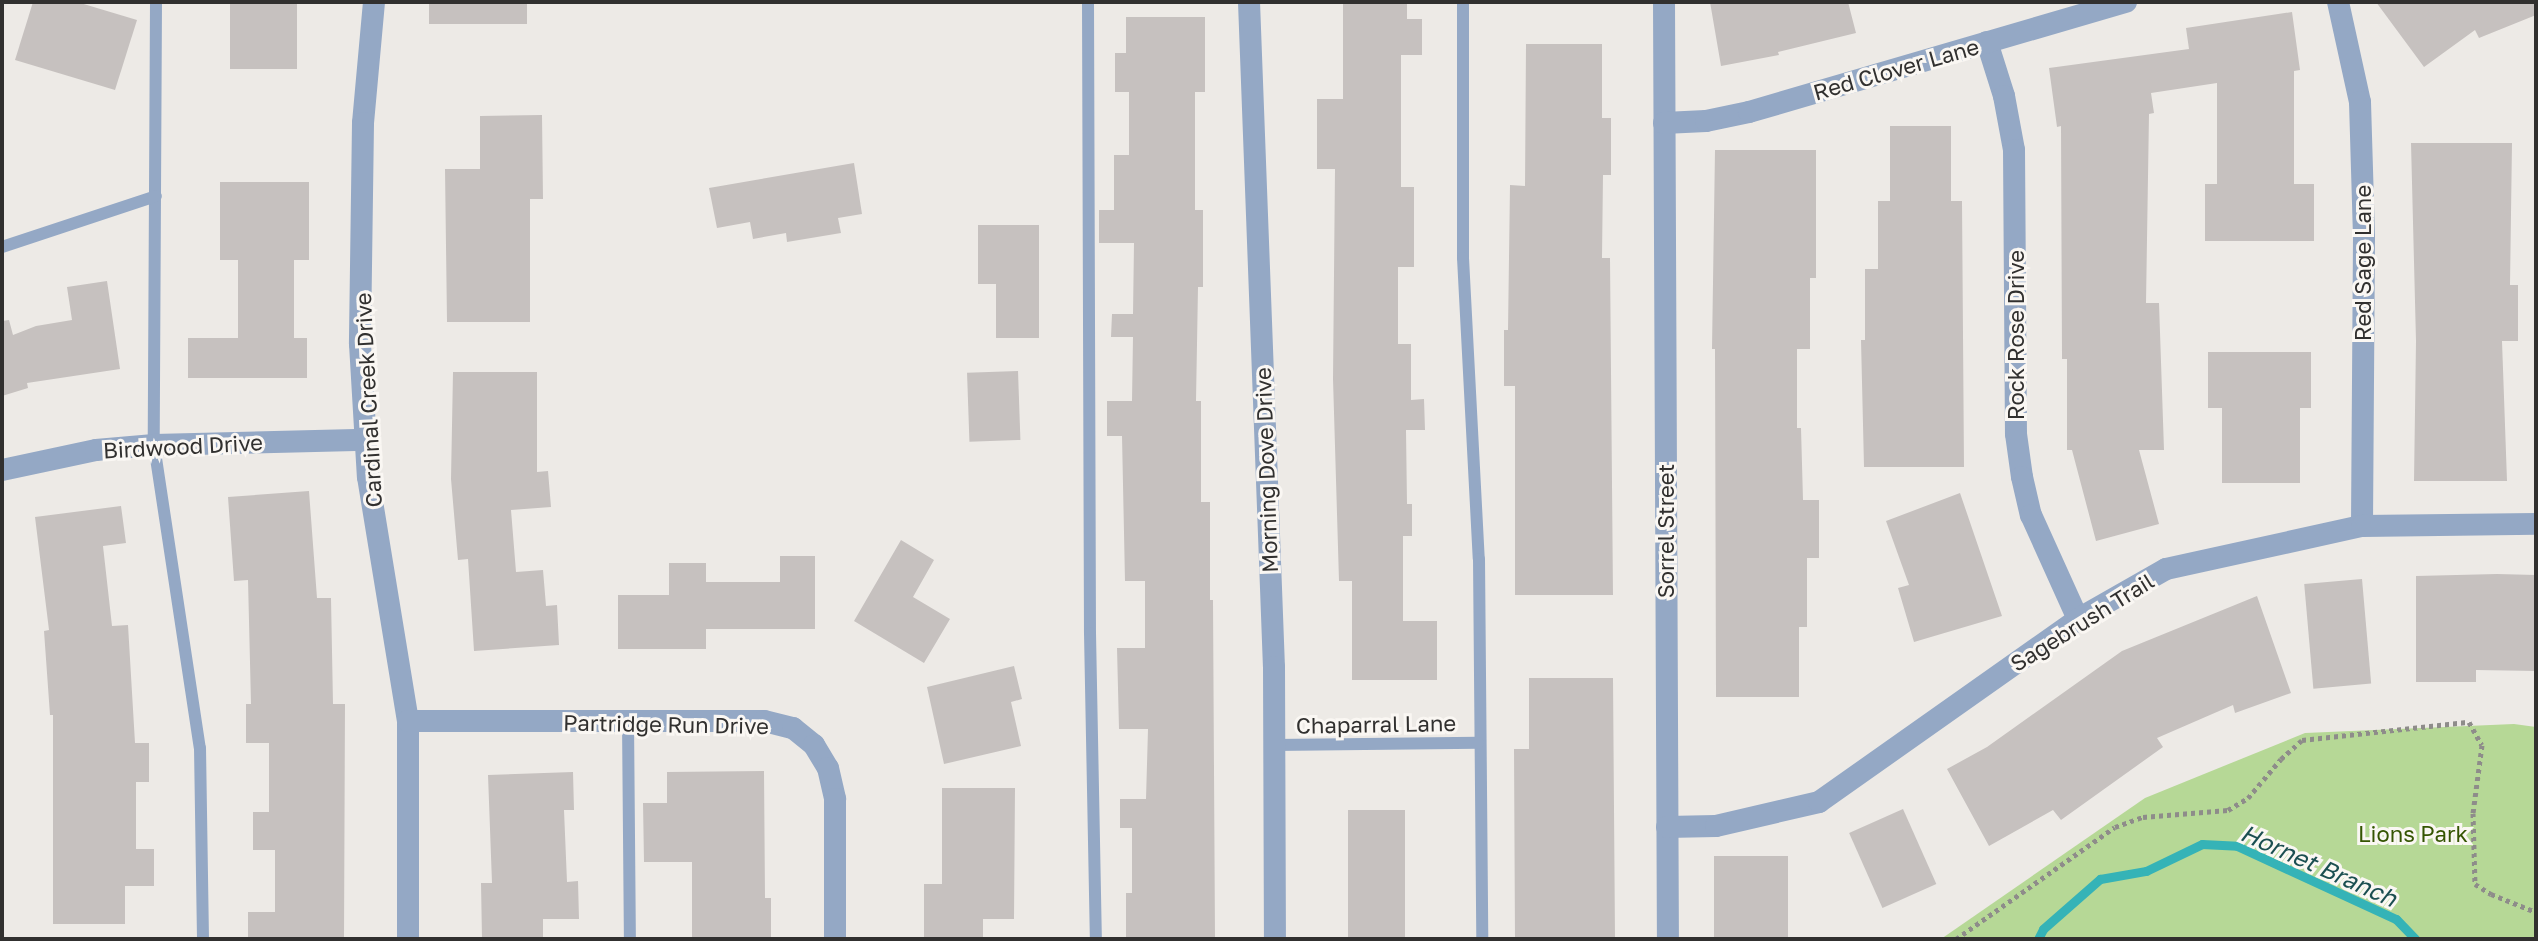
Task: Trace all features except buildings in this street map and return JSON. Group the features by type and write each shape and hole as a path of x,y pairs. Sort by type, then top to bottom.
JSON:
{"street":[{"name":"Cardinal Creek Drive","path":"374,2 363,123 360,344 374,520 408,721 408,939"},
{"name":"Morning Dove Drive","path":"1249,2 1274,745 1275,939"},
{"name":"Sorrel Street","path":"1664,2 1668,939"},
{"name":"Red Clover Lane","path":"1664,123 1706,121 1749,112 2126,2"},
{"name":"Red Sage Lane","path":"2338,2 2360,102 2362,526"},
{"name":"Rock Rose Drive","path":"1987,42 2004,96 2014,150 2016,434 2022,477 2031,515 2078,619"},
{"name":"Birdwood Drive","path":"2,470 96,450 154,445 366,440"},
{"name":"Sagebrush Trail","path":"1667,827 1716,826 1819,802 2078,619 2166,569 2362,526 2536,524"},
{"name":"Partridge Run Drive","path":"408,721 764,721 793,728 814,745 828,768 835,799 835,939"}],"lane":[{"path":"156,2 154,445 200,748 203,939"},
{"path":"1088,2 1090,648 1096,939"},
{"path":"1463,2 1463,273 1479,559 1478,743 1482,939"},
{"path":"2,247 156,196"},
{"path":"628,721 630,939"},
{"name":"Chaparral Lane","path":"1274,745 1478,743"}],"path":[{"path":"1956,939 2115,827 2143,817 2228,810 2248,798 2281,759 2302,740 2469,722 2482,745 2473,813 2475,884 2491,894 2536,912"}],"green space":[{"name":"Lions Park","path":"2514,724 2536,727 2536,939 1941,939 2145,798 2305,733"}],"waterway":[{"name":"Hornet Branch","path":"2038,939 2043,929 2100,879 2146,871 2202,844 2237,846 2396,919 2415,939"}]}
